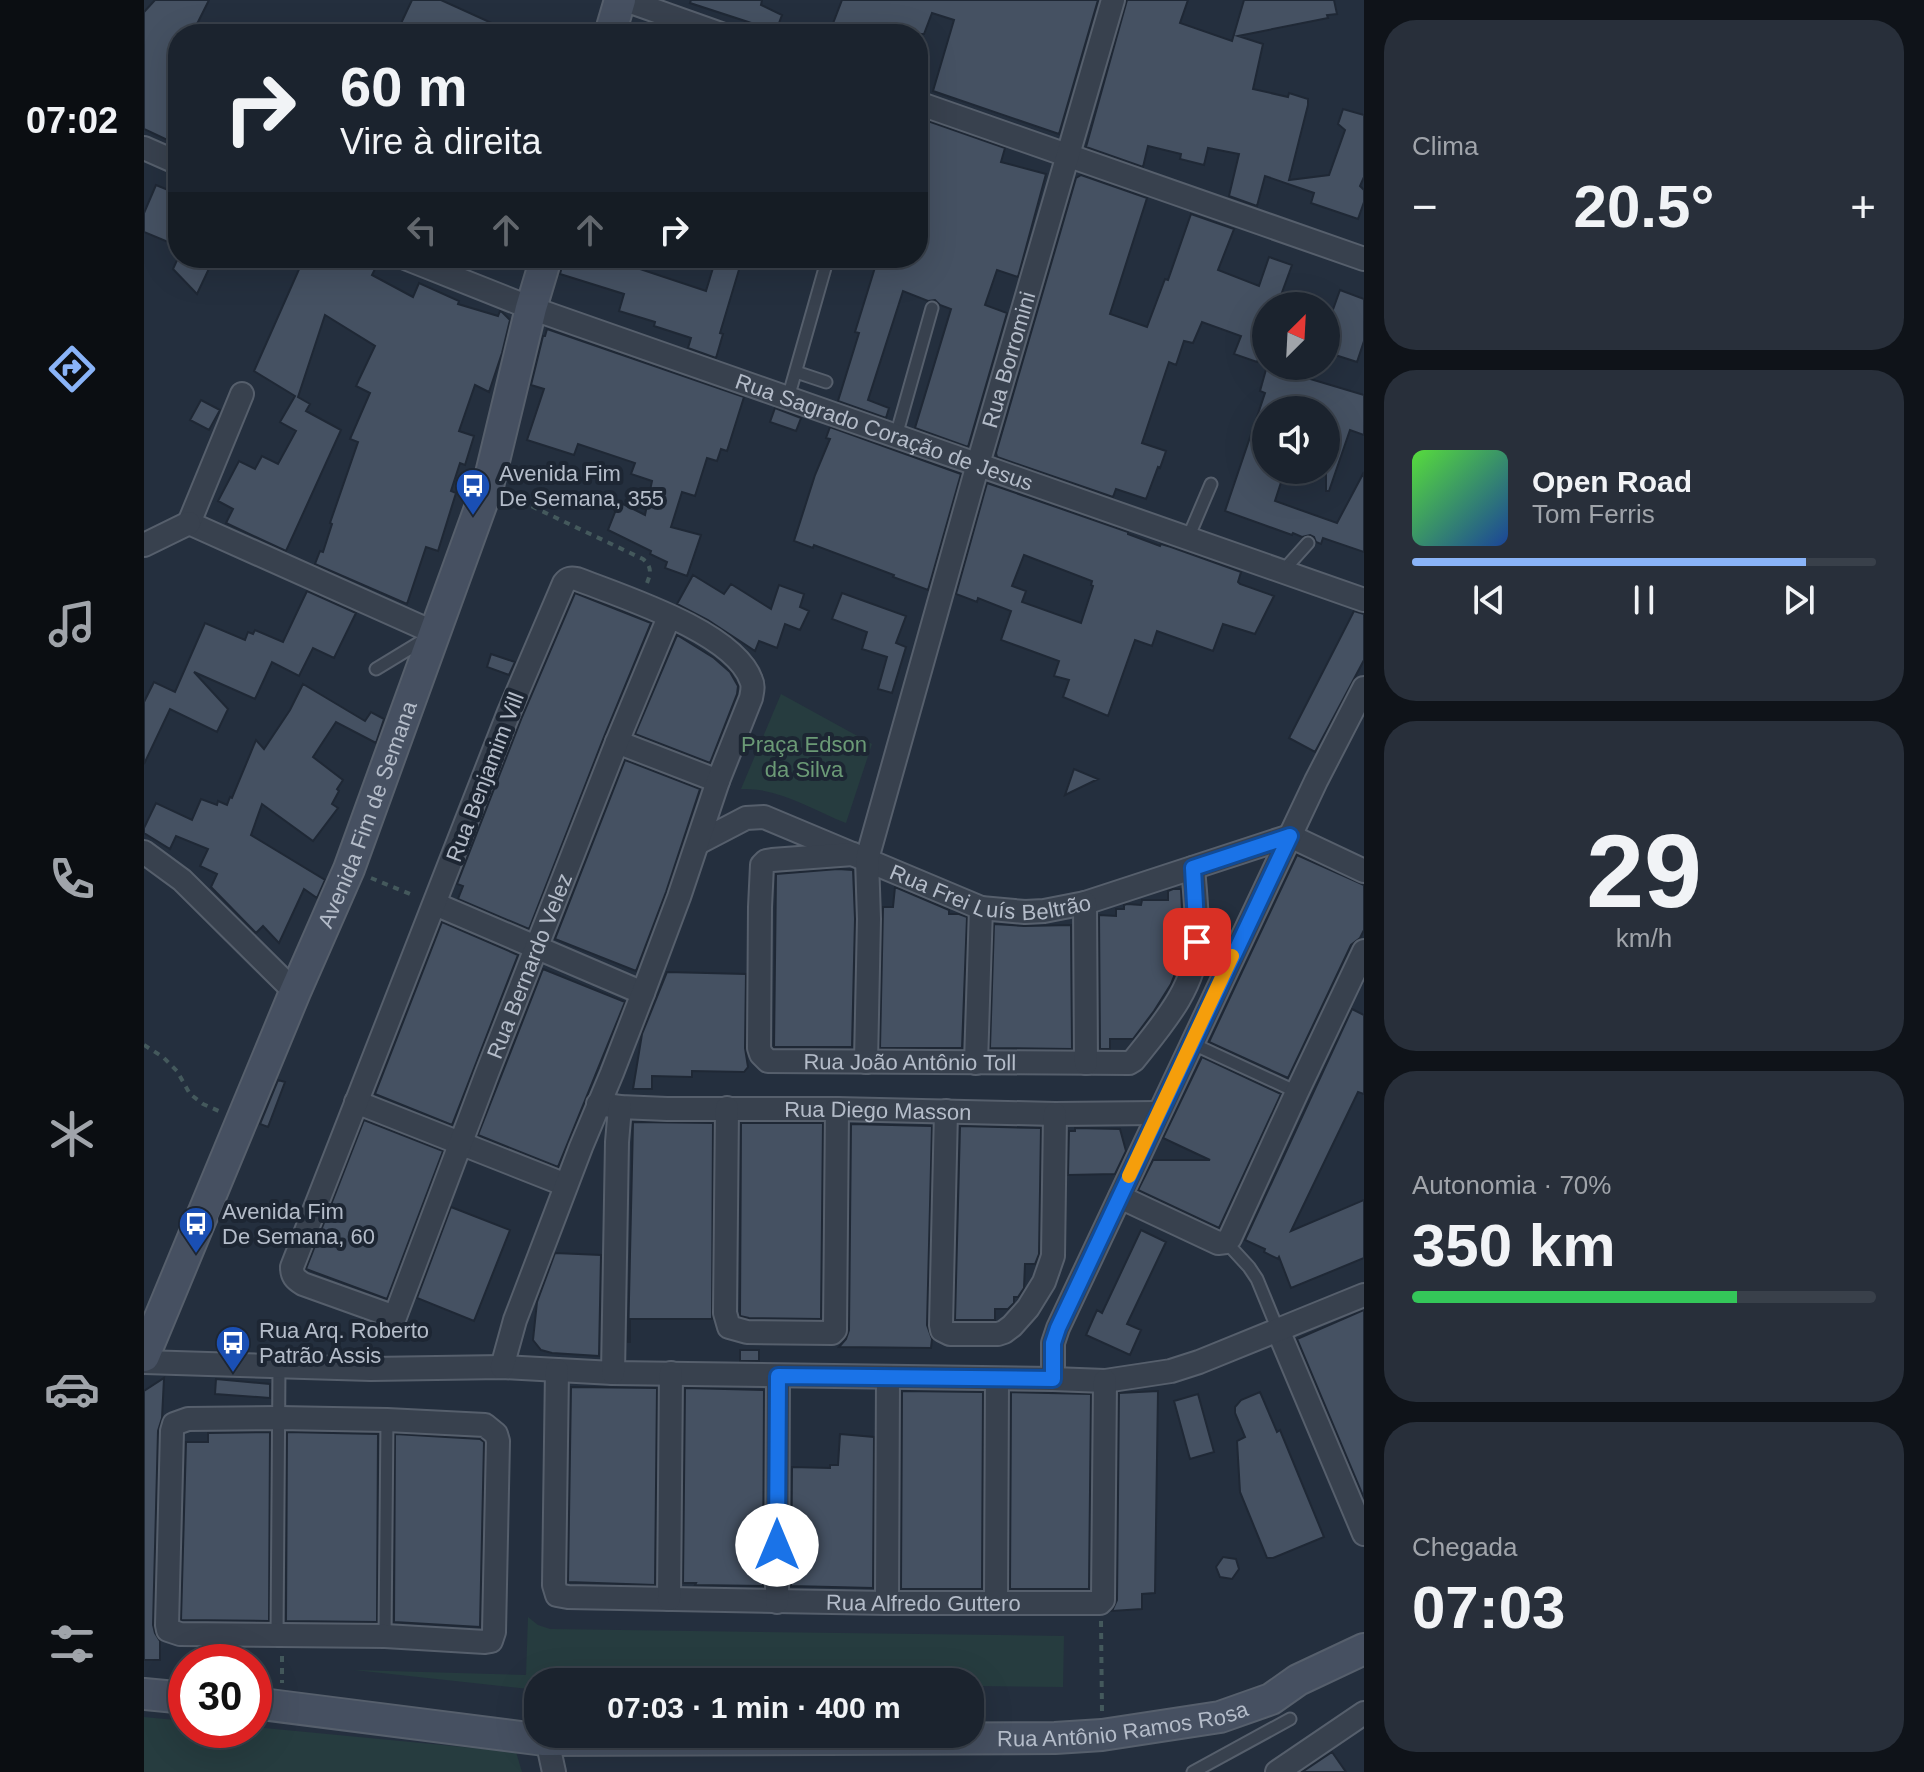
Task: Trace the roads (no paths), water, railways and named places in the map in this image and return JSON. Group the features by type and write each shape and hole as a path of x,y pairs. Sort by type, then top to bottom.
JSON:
{"main road":[{"path":"614,24 622,0"},
{"name":"Avenida Fim de Semana","path":"144,1356 349,869 488,486 543,268"},
{"name":"Rua Antônio Ramos Rosa","path":"1281,1709 1298,1680 1364,1649"},
{"name":"Rua Antônio Ramos Rosa","path":"984,1738 1102,1735 1281,1709 1295,1697 1364,1667"},
{"path":"144,1694 168,1696"},
{"name":"Rua Antônio Ramos Rosa","path":"272,1705 524,1737"}],"street":[{"path":"622,0 692,24"},
{"name":"Rua Borromini","path":"866,1062 869,919 860,856 1113,0"},
{"path":"928,107 1364,259"},
{"path":"144,148 168,159"},
{"name":"Rua Sagrado Coração de Jesus","path":"430,268 531,308 1364,600"},
{"path":"144,545 189,523 242,394"},
{"path":"189,523 435,633"},
{"name":"Rua Benjamim Vill","path":"395,1317 303,1284 292,1274 292,1267 509,712 567,580 577,579 669,617 707,635 737,658 752,680 753,687 718,781"},
{"name":"Rua Bernardo Velez","path":"395,1317 617,742 669,617"},
{"path":"1053,1379 1053,1343 1058,1328 1316,781 1364,688"},
{"path":"502,1367 515,1320 566,1185 609,1105 643,993 718,781 617,742"},
{"name":"Rua Frei Luís Beltrão","path":"698,843 746,818 764,817 981,908 1025,912 1085,903 1290,836"},
{"path":"1290,836 1364,871"},
{"path":"144,852 182,880 295,992"},
{"name":"Rua João Antônio Toll","path":"860,856 772,860 762,865 759,1048 763,1058 772,1062 1123,1064 1134,1060 1162,1024 1186,985 1195,963 1197,942 1193,868"},
{"path":"1085,903 1086,1063"},
{"path":"435,904 643,993"},
{"path":"976,1063 981,908"},
{"path":"1120,1197 1218,1243 1226,1242 1233,1235 1364,951"},
{"path":"356,1102 566,1185"},
{"path":"609,1105 617,1142 613,1373"},
{"name":"Rua Diego Masson","path":"609,1105 667,1109 1158,1113"},
{"path":"727,1108 725,1313 729,1327 747,1332 832,1333 835,1330 837,1109"},
{"path":"946,1111 941,1325 942,1330 950,1334 1004,1332 1020,1318 1044,1282 1053,1256 1055,1114"},
{"path":"144,1362 371,1369 502,1367 613,1373 1105,1381 1171,1371 1199,1362 1364,1295"},
{"path":"1278,1330 1364,1534"},
{"name":"Rua Alfredo Guttero","path":"557,1370 557,1595 777,1602 1101,1603 1105,1381"},
{"path":"669,1599 671,1373"},
{"path":"777,1602 778,1376"},
{"path":"887,1603 888,1377"},
{"path":"996,1603 997,1379"},
{"path":"188,1419 387,1420 485,1425 496,1434 494,1632 491,1641 385,1636 180,1634 168,1630 174,1424 188,1419"},
{"path":"1279,1772 1364,1713"},
{"path":"548,1748 554,1772"}],"lane":[{"path":"788,398 825,268"},
{"path":"896,436 932,308"},
{"path":"796,372 826,382"},
{"path":"1188,538 1211,484"},
{"path":"1282,572 1308,543"},
{"path":"376,669 435,633"},
{"path":"1191,1043 1297,1092"},
{"path":"1226,1242 1257,1279 1278,1330"},
{"path":"277,1635 279,1366"},
{"path":"385,1636 387,1420"},
{"path":"1193,1772 1281,1709"}],"place":[{"name":"Avenida Fim De Semana, 355","path":"473,517"},
{"name":"Avenida Fim De Semana, 60","path":"196,1255"},
{"name":"Rua Arq. Roberto Patrão Assis","path":"233,1374"}],"park label":[{"name":"Praça Edson da Silva","path":"804,756"}]}
